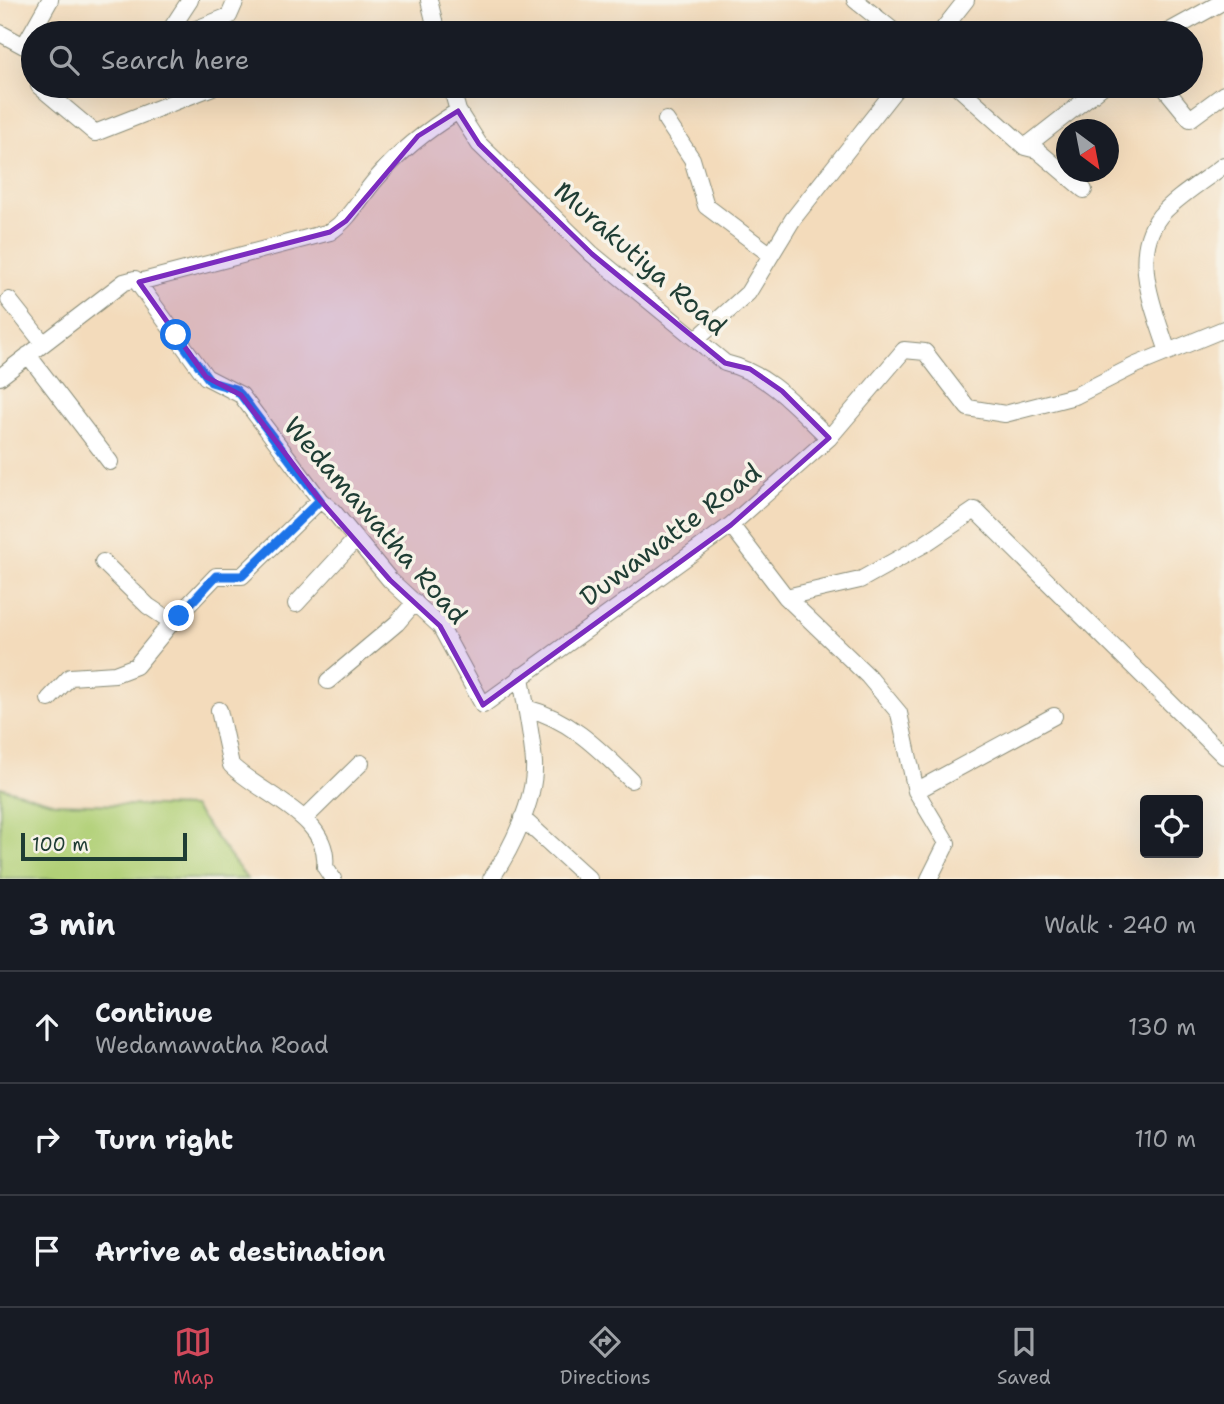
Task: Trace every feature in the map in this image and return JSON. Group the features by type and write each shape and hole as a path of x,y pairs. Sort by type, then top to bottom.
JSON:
{"street":[{"path":"38,21 50,0"},
{"path":"177,21 190,0"},
{"path":"229,21 236,0"},
{"path":"429,0 434,21"},
{"path":"855,0 882,21"},
{"path":"949,21 966,0"},
{"path":"1188,21 1224,1"},
{"path":"217,21 229,16"},
{"path":"0,33 21,44"},
{"path":"1173,98 1190,119 1224,94"},
{"path":"53,98 95,133 184,98"},
{"name":"Murakutiya Road","path":"454,98 458,111 479,144 592,254 698,338 725,363 750,369 782,391 829,438"},
{"path":"698,338 748,293 793,219 889,98"},
{"path":"970,98 1025,147 1037,150 1084,190"},
{"path":"1025,147 1088,98"},
{"path":"0,377 124,282 131,279 139,282 330,232 346,221 377,179 418,136 458,111"},
{"path":"666,120 692,159 706,206 771,255"},
{"path":"1168,352 1146,283 1147,244 1160,216 1224,165"},
{"name":"Wedamawatha Road","path":"139,282 206,377 241,395 320,500 390,580 440,626 483,705 521,676"},
{"path":"9,300 43,343"},
{"name":"Duwawatte Road","path":"521,676 731,525 829,438 904,349 925,352 968,408 1005,414 1075,396 1224,329"},
{"path":"28,355 110,462"},
{"path":"49,699 70,677 116,674 136,666 172,622 216,576 242,576 320,500"},
{"path":"786,597 860,580 923,545 975,510 1224,756"},
{"path":"731,525 786,597 868,676 899,713 916,792 947,844 929,879"},
{"path":"296,604 355,540"},
{"path":"103,562 148,606 172,622"},
{"path":"328,681 397,624 415,602"},
{"path":"491,879 505,859 531,791 534,765 521,676"},
{"path":"526,708 550,714 586,736 631,779"},
{"path":"219,710 231,765 304,819 318,834 327,853 325,867 333,879"},
{"path":"916,792 1054,716"},
{"path":"304,819 361,763"},
{"path":"522,818 589,879"}],"highlighted area":[{"path":"458,111 479,144 592,254 725,363 750,369 782,391 829,438 731,525 483,705 440,626 390,580 320,500 241,395 206,377 139,282 330,232 346,221 418,136"}],"green space":[{"path":"0,787 55,803 193,807 247,879 0,879"}],"route":[{"path":"176,335 211,382 235,389 241,395 287,460 320,500 242,576 235,579 216,576 179,616"}]}
